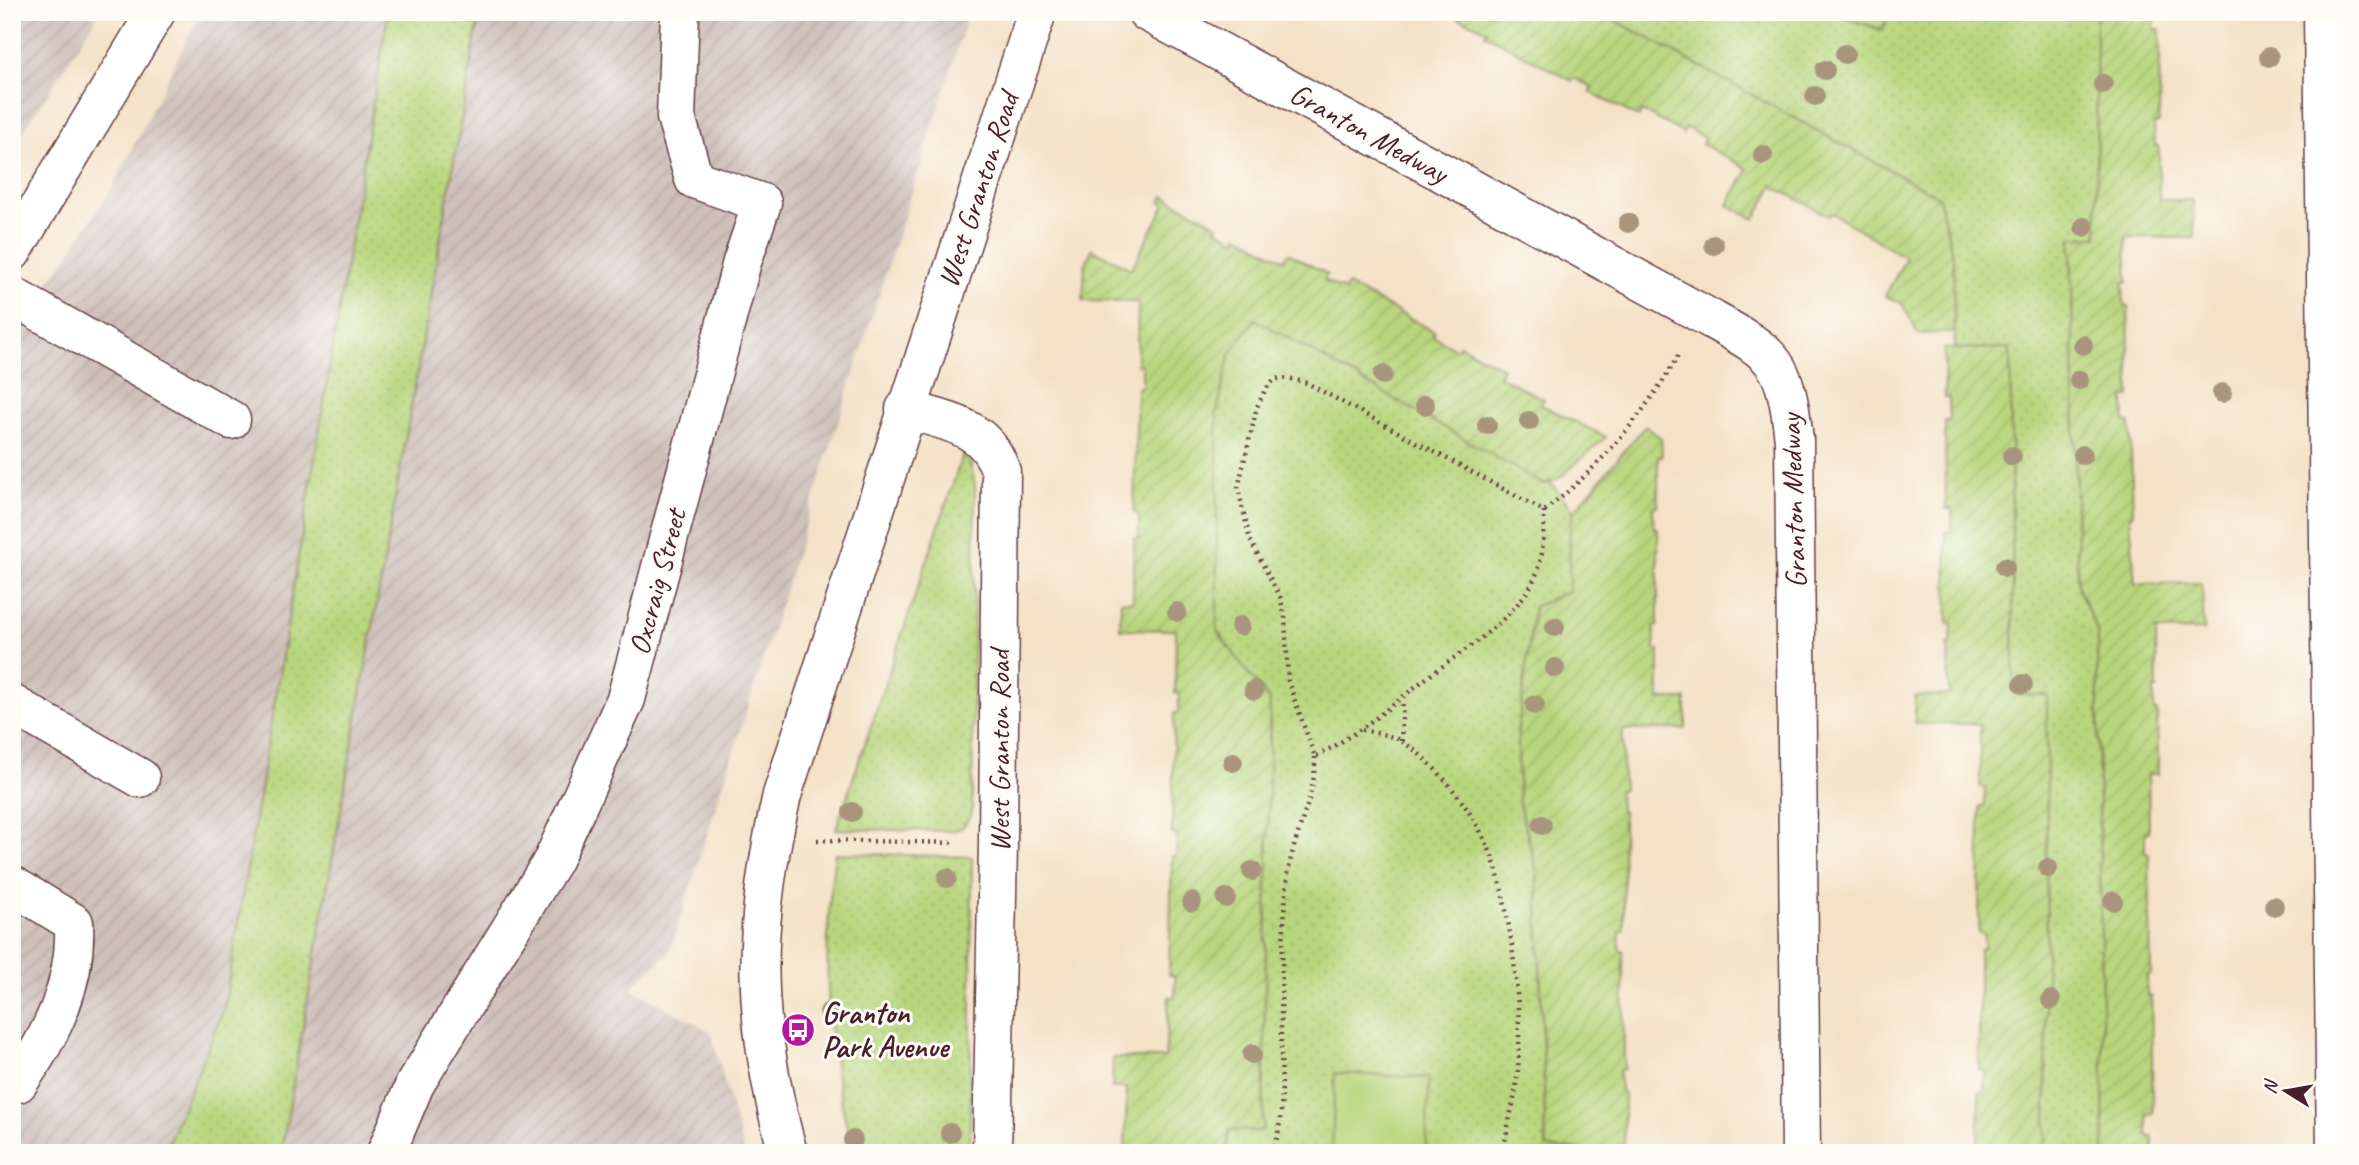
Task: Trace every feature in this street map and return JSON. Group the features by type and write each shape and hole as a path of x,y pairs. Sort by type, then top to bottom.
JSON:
{"street":[{"path":"15,242 156,12"},
{"name":"Oxcraig Street","path":"386,1153 415,1084 553,860 625,699 742,262 762,203 694,179 676,117 680,12"},
{"name":"West Granton Road","path":"788,1153 766,1063 759,1004 757,940 771,839 782,795 905,408 1037,12"},
{"name":"Granton Medway","path":"1147,12 1702,314 1758,346 1779,368 1789,396 1794,440 1801,1153"},
{"path":"2323,12 2337,377 2341,982 2336,1153"},
{"path":"12,296 230,420"},
{"name":"West Granton Road","path":"905,408 969,430 985,440 1001,472 999,844 992,1153"},
{"path":"12,704 140,778"},
{"path":"12,885 74,923 75,949 64,1000 38,1055 18,1083 12,1084"}],"path":[{"path":"1544,511 1562,497 1637,418 1702,314"},
{"path":"1272,1153 1277,1141 1281,1093 1282,953 1287,876 1311,796 1315,757 1288,681 1285,616 1280,597 1250,540 1238,488 1257,407 1265,390 1275,379 1289,378 1307,383 1544,511"},
{"path":"1315,757 1362,729 1497,625 1530,588 1545,543 1544,511"},
{"path":"1401,741 1403,698"},
{"path":"1362,729 1401,741 1422,758 1457,798 1488,845 1496,872 1518,1001 1518,1067 1503,1153"},
{"path":"771,839 999,844"}],"shaded area":[{"path":"12,12 100,12 12,149"},
{"path":"201,12 388,12 224,1009 164,1153 12,1153 12,339 113,187"},
{"path":"480,12 969,12 669,954 630,988 711,1032 744,1153 281,1153"}],"green space":[{"path":"388,12 480,12 281,1153 164,1153 224,1009"},
{"path":"1445,12 1600,12 1939,197 1953,258 1954,332 1918,334 1902,303 1885,296 1906,258 1832,213 1829,216 1773,186 1755,219 1728,205 1748,169 1702,144 1705,138 1686,128 1683,133 1642,111 1638,117 1590,92 1592,87 1574,78 1572,81 1485,34 1487,30"},
{"path":"1600,12 1827,12 1882,30 1889,12 2096,12 2097,238 2071,239 2078,586 2097,631 2104,1153 2044,1153 2047,695 2014,695 2010,348 1955,349 1953,258 1939,197"},
{"path":"1827,12 1889,12 1883,30"},
{"path":"2096,12 2155,12 2154,29 2160,29 2159,123 2154,124 2155,146 2159,146 2159,200 2193,200 2194,238 2126,237 2128,282 2123,282 2124,305 2128,306 2130,397 2124,397 2125,422 2130,423 2133,515 2130,516 2135,584 2202,583 2204,630 2156,631 2157,689 2154,689 2154,711 2157,711 2158,774 2148,774 2149,832 2145,832 2145,853 2149,854 2151,975 2147,975 2147,996 2151,996 2153,1113 2147,1114 2147,1136 2153,1137 2153,1153 2104,1153 2097,631 2078,586 2071,238 2097,237"},
{"path":"1164,196 1218,225 1216,229 1236,240 1238,235 1284,260 1288,253 1327,274 1324,280 1345,291 1348,285 1435,332 1433,336 1456,349 1459,345 1503,368 1499,376 1544,399 1541,405 1606,437 1558,479 1543,484 1255,319 1230,354 1217,412 1217,631 1270,702 1263,1131 1229,1130 1226,1153 1125,1151 1127,1088 1112,1088 1113,1058 1165,1058 1169,997 1175,997 1175,976 1169,975 1172,857 1176,856 1177,835 1172,834 1174,713 1178,713 1179,693 1175,693 1176,630 1120,629 1121,601 1133,601 1134,538 1139,538 1139,514 1134,513 1137,388 1142,387 1142,365 1137,365 1138,302 1083,301 1085,265 1092,249 1131,269 1165,205 1160,202"},
{"path":"1255,319 1543,484 1551,483 1574,511 1570,525 1569,591 1534,607 1518,730 1519,803 1537,871 1546,1148 1581,1149 1581,1153 1226,1153 1229,1130 1263,1131 1270,702 1217,631 1217,412 1229,354"},
{"path":"2010,348 2014,694 2047,695 2046,1150 2044,1153 1913,1153 1913,1150 1978,1150 1979,1092 1984,1091 1985,1071 1979,1070 1979,949 1984,948 1984,934 1979,933 1980,807 1984,807 1985,788 1980,787 1980,724 1915,724 1915,696 1949,695 1948,645 1951,645 1952,624 1948,624 1946,532 1952,531 1952,509 1946,509 1945,421 1950,421 1949,398 1945,398 1944,349"},
{"path":"1645,426 1661,438 1662,457 1658,457 1658,506 1653,507 1654,528 1658,528 1658,626 1654,627 1655,650 1659,650 1659,699 1686,699 1686,729 1623,730 1623,790 1619,790 1620,811 1623,811 1624,930 1620,931 1619,949 1623,950 1624,1069 1619,1070 1620,1092 1624,1093 1624,1153 1581,1153 1580,1149 1546,1148 1537,871 1519,803 1518,730 1534,607 1569,591 1570,525 1574,511"},
{"path":"963,454 970,463 975,485 972,814 962,828 952,831 836,829"},
{"path":"835,853 972,857 970,1153 854,1153 837,1079 829,1004 828,929"},
{"path":"1335,1073 1429,1078 1426,1153 1332,1153"}],"place":[{"name":"Granton Park Avenue","path":"798,1030"}]}
